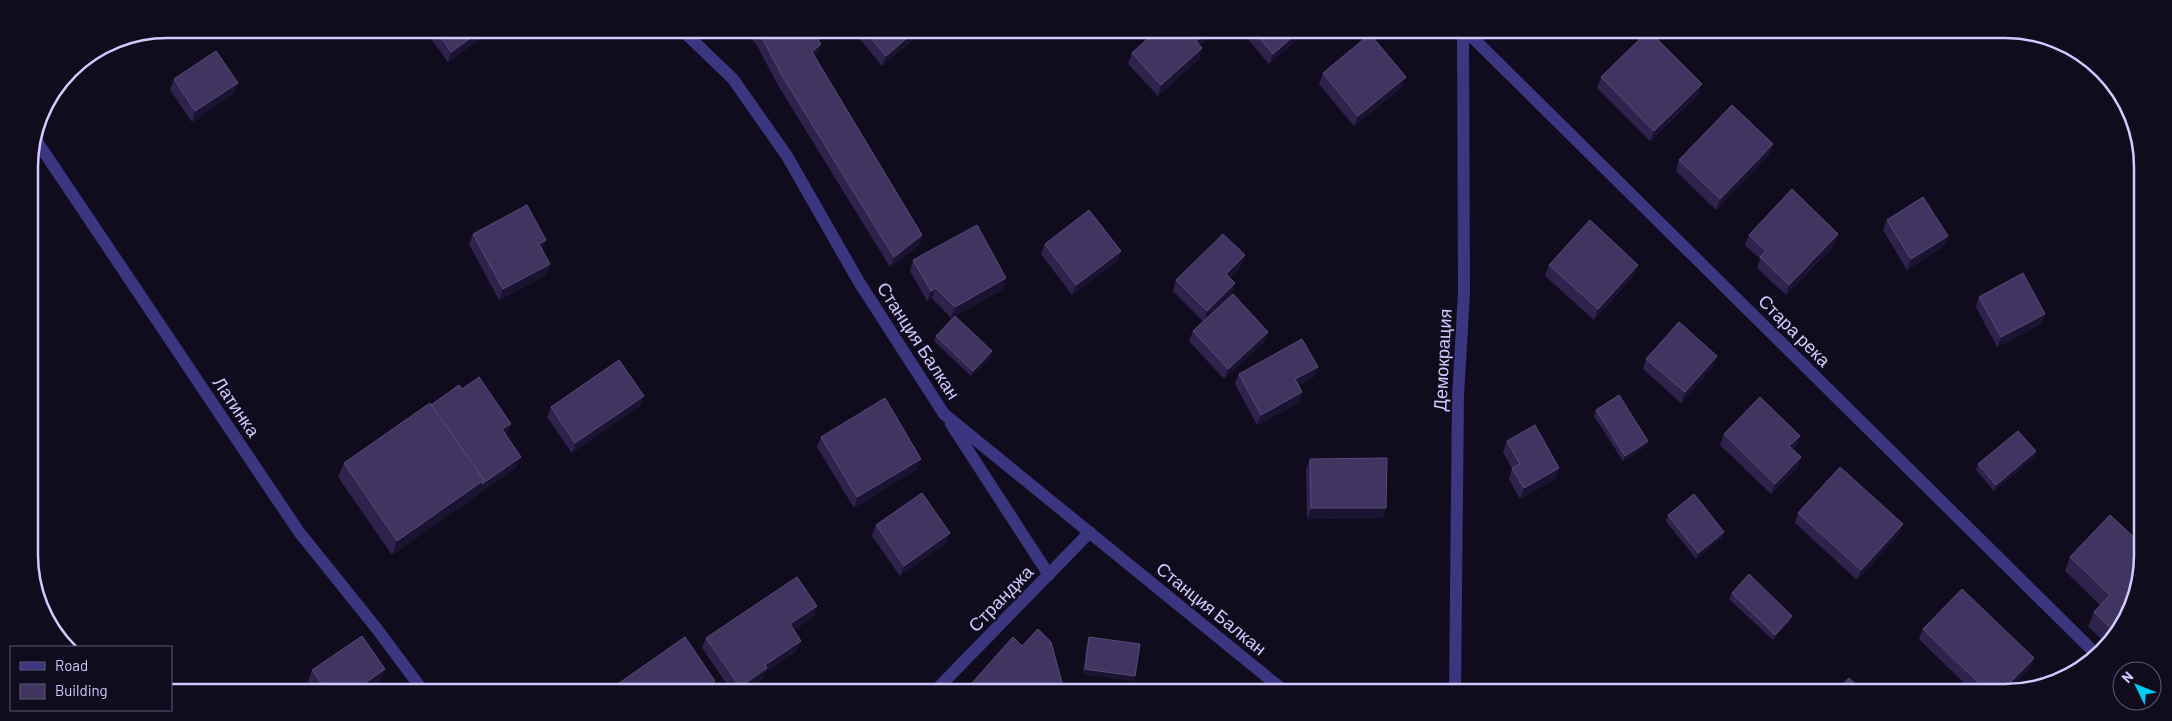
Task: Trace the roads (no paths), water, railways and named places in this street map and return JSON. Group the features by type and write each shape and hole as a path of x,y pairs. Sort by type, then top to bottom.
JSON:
{"street":[{"name":"Станция Балкан","path":"690,38 733,79 787,156 859,282 944,414 1276,683"},
{"name":"Демокрация","path":"1455,683 1458,396 1464,293 1465,38"},
{"name":"Стара река","path":"1471,38 2092,650"},
{"name":"Латинка","path":"40,146 299,532 378,628 417,684"},
{"path":"944,414 1049,575"},
{"name":"Странджа","path":"942,684 1090,532"}]}
